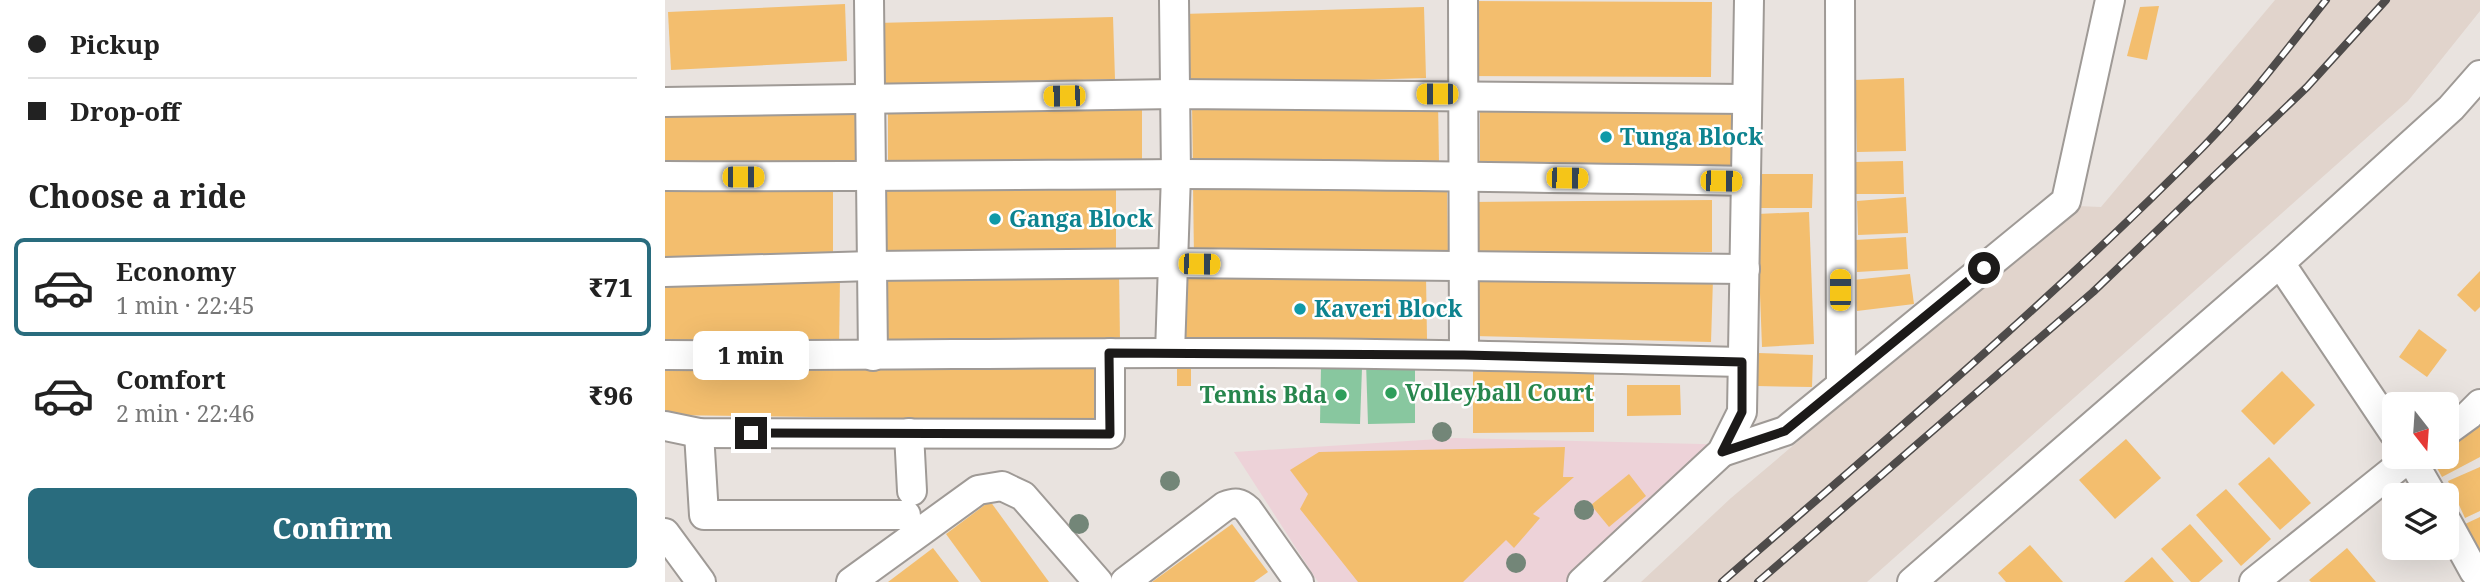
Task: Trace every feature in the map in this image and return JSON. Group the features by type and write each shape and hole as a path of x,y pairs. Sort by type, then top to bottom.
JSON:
{"street":[{"path":"869,0 873,356"},
{"path":"1170,353 1176,174 1174,0"},
{"path":"1463,0 1464,355"},
{"path":"1582,582 1722,452 1742,412 1749,0"},
{"path":"1840,0 1841,385"},
{"path":"1722,452 1785,431 2066,201 2110,0"},
{"path":"1912,582 2280,263 2451,108 2480,76"},
{"path":"665,102 1175,94 1464,94 1747,99"},
{"path":"665,176 872,178 1176,174 1747,181"},
{"path":"665,272 872,266 1173,263 1745,269"},
{"path":"2280,263 2382,415"},
{"path":"665,426 699,433 1110,434 1109,353"},
{"path":"665,355 1170,353 1464,355 1742,362"},
{"path":"2459,423 2476,411"},
{"path":"699,433 704,515 909,503 909,433"},
{"path":"2254,582 2395,469"},
{"path":"851,582 978,490 1002,486 1023,496 1098,582"},
{"path":"1125,582 1225,506 1234,502 1248,510 1299,582"},
{"path":"665,533 701,582"},
{"path":"2459,543 2478,575"}],"shaded area":[{"path":"2275,0 2480,0 2480,11 2408,101 1867,582 1641,582 1731,498 2077,206 2101,207"},
{"path":"1455,438 1743,445 1578,582 1318,582 1234,452"}],"green space":[{"name":"Volleyball Court","path":"1415,361 1415,423 1368,424 1366,362"},
{"name":"Tennis Bda","path":"1321,366 1362,368 1360,424 1320,423"}],"building":[{"path":"1467,1 1712,2 1711,77 1466,76"},
{"path":"845,4 847,61 671,70 668,12"},
{"path":"2159,6 2147,60 2127,56 2140,7"},
{"path":"1424,7 1426,78 1184,85 1182,14"},
{"path":"1113,17 1115,79 877,85 876,23"},
{"path":"1904,78 1906,151 1857,152 1855,80"},
{"path":"1438,99 1439,164 1193,169 1192,104"},
{"path":"1142,100 1142,166 888,168 888,102"},
{"name":"Tunga Block","path":"1733,101 1733,171 1480,173 1480,103"},
{"path":"858,109 864,171 665,171 665,110"},
{"path":"1903,161 1904,194 1855,194 1854,162"},
{"path":"1756,174 1813,174 1812,208 1756,208"},
{"name":"Ganga Block","path":"1116,182 1116,253 874,256 874,185"},
{"path":"1447,182 1448,255 1194,258 1193,185"},
{"path":"833,185 833,257 665,258 665,186"},
{"path":"1906,197 1908,233 1858,235 1857,201"},
{"path":"1712,200 1712,252 1470,254 1470,202"},
{"path":"1809,212 1814,344 1762,347 1757,214"},
{"path":"1906,237 1908,269 1857,272 1855,240"},
{"path":"1119,270 1120,342 883,348 882,276"},
{"path":"2480,271 2480,307 2475,312 2457,295"},
{"path":"1476,274 1713,279 1711,342 1474,336"},
{"path":"1910,274 1914,304 1857,311 1853,280"},
{"path":"665,275 840,276 839,352 665,352"},
{"name":"Kaveri Block","path":"1426,276 1427,340 1173,343 1173,279"},
{"path":"2419,329 2447,350 2427,377 2399,357"},
{"path":"1758,353 1813,355 1812,387 1757,386"},
{"path":"1102,361 1098,421 665,415 665,363"},
{"path":"1177,366 1191,366 1191,386 1177,386"},
{"path":"1594,367 1594,432 1473,433 1473,369"},
{"path":"2282,371 2315,405 2274,445 2241,411"},
{"path":"1627,385 1680,385 1681,415 1627,416"},
{"path":"2480,423 2480,457 2459,468 2459,434"},
{"path":"2126,439 2161,478 2115,519 2079,480"},
{"path":"1565,447 1563,477 1574,477 1533,514 1540,518 1514,548 1506,540 1463,582 1358,582 1300,509 1308,494 1290,470 1319,452"},
{"path":"2269,457 2311,503 2280,530 2238,484"},
{"path":"2480,467 2480,511 2465,518 2459,505 2459,483 2448,481"},
{"path":"2438,469 2457,469 2442,477"},
{"path":"1629,474 1646,496 1609,527 1591,505"},
{"path":"2226,489 2271,539 2241,566 2196,515"},
{"path":"990,501 1049,582 981,582 946,534"},
{"path":"2480,517 2480,550 2475,552 2463,525"},
{"path":"1232,524 1268,572 1254,582 1152,582"},
{"path":"2190,524 2223,561 2199,582 2191,582 2161,549"},
{"path":"2030,545 2063,582 2006,582 1998,573"},
{"path":"933,548 959,582 888,582"},
{"path":"2347,548 2376,582 2309,580"},
{"path":"2152,557 2174,582 2124,582"}],"railway":[{"path":"1722,582 2028,314 2146,203 2236,111 2326,0"},
{"path":"1758,582 2093,292 2307,87 2386,0"}],"place":[{"name":"Tunga Block","path":"1606,137"},
{"name":"Ganga Block","path":"995,219"},
{"name":"Kaveri Block","path":"1300,309"},
{"name":"Volleyball Court","path":"1391,393"},
{"name":"Tennis Bda","path":"1341,395"}],"route":[{"path":"751,433 1110,434 1109,353 1464,355 1742,362 1742,412 1722,452 1785,431 1984,268"}]}
